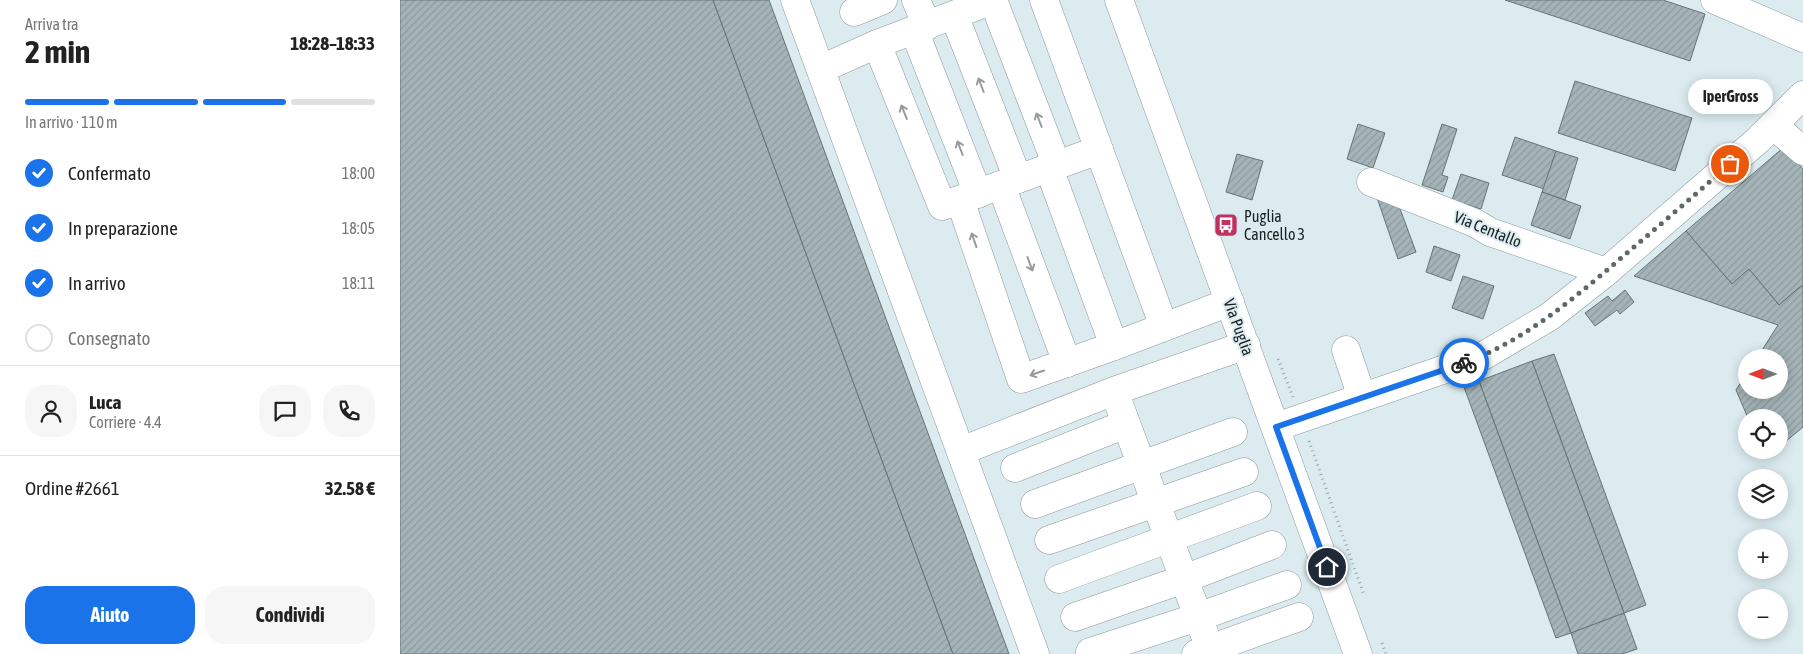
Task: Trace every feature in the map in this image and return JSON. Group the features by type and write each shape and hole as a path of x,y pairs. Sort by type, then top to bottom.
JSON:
{"street":[{"path":"795,0 1035,654"},
{"path":"854,12 884,0"},
{"path":"916,0 920,28 980,193 1067,363"},
{"path":"821,69 877,44 993,0 1053,167 1114,346"},
{"path":"1044,0 1099,150 1155,330 1159,375"},
{"name":"Via Puglia","path":"1119,0 1246,345 1289,423 1358,654"},
{"path":"1715,0 1803,38"},
{"path":"954,15 980,193 1021,379 1230,302"},
{"path":"877,44 980,193"},
{"path":"1289,423 1483,356 1549,317 1606,272 1773,125 1803,95"},
{"path":"1773,125 1803,152"},
{"path":"980,193 1099,150"},
{"name":"Via Centallo","path":"1371,182 1475,223 1490,232 1606,272"},
{"path":"961,451 1114,391 1246,345"},
{"path":"1346,350 1362,397"},
{"path":"1114,391 1198,617 1206,652 1299,617"},
{"path":"1015,468 1126,424"},
{"path":"1035,504 1233,432"},
{"path":"1049,540 1244,472"},
{"path":"1059,578 1257,506"},
{"path":"1075,617 1184,579 1272,545"},
{"path":"1090,652 1198,617 1287,585"}],"path":[{"path":"1277,356 1289,423 1366,600"},
{"path":"1379,636 1386,654"}],"building":[{"path":"400,0 713,0 953,654 400,654"},
{"path":"713,0 769,0 1009,654 953,654"},
{"path":"1505,0 1663,0 1705,14 1690,61"},
{"path":"1575,81 1692,118 1675,171 1558,133"},
{"path":"1358,124 1385,133 1373,168 1347,159"},
{"path":"1442,124 1457,129 1442,175 1448,177 1443,192 1422,185"},
{"path":"1515,137 1556,151 1544,189 1502,175"},
{"path":"1784,147 1803,169 1803,288 1801,286 1779,305 1749,269 1732,284 1686,231"},
{"path":"1556,151 1578,158 1565,200 1542,192"},
{"path":"1237,154 1263,161 1252,200 1226,192"},
{"path":"1461,174 1489,183 1481,209 1452,200"},
{"path":"1374,189 1396,198 1416,252 1398,259"},
{"path":"1542,192 1581,206 1570,239 1531,225"},
{"path":"1686,231 1732,284 1749,269 1779,305 1801,286 1803,288 1803,427 1788,440 1788,409 1744,409 1740,399 1788,399 1788,349 1763,349 1778,325 1634,276"},
{"path":"1434,246 1460,255 1451,281 1426,272"},
{"path":"1463,276 1494,286 1483,319 1452,308"},
{"path":"1625,290 1634,302 1620,314 1617,310 1595,326 1585,313 1608,296 1612,301"},
{"path":"1554,354 1646,605 1624,613 1532,361"},
{"path":"1532,361 1624,613 1571,633 1479,381"},
{"path":"1479,381 1571,633 1556,638 1464,387"},
{"path":"1624,613 1637,649 1622,654 1578,654 1571,633"}],"way so far":[{"path":"1464,363 1483,356 1549,317 1606,272 1730,164"}],"place":[{"name":"IperGross","path":"1730,164"},
{"name":"Puglia Cancello 3","path":"1226,225"}],"route":[{"path":"1327,567 1276,427 1464,363"}]}
